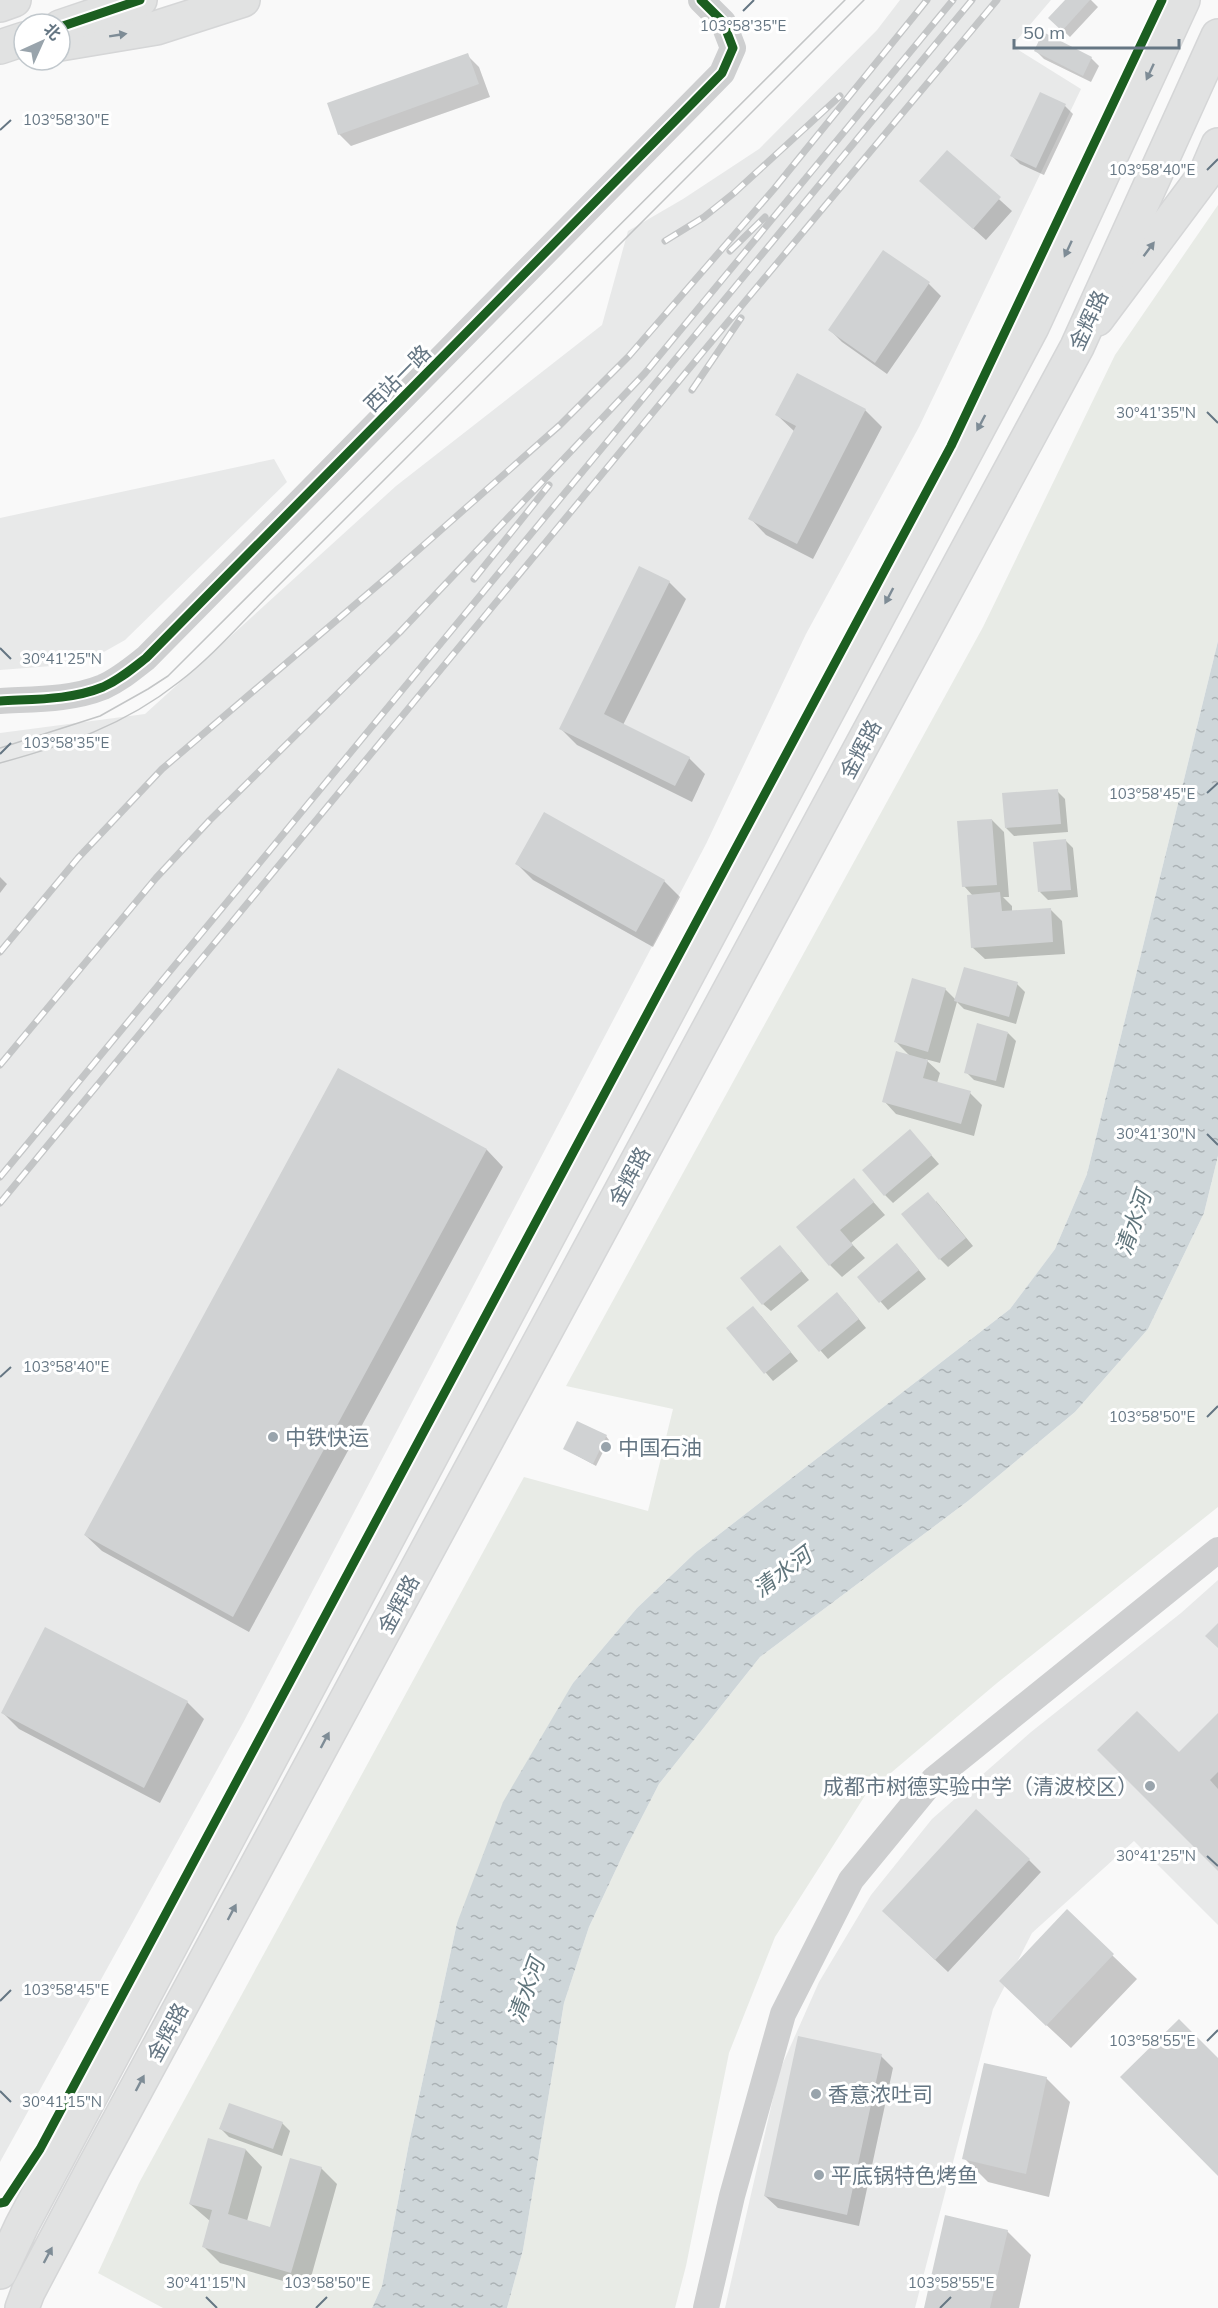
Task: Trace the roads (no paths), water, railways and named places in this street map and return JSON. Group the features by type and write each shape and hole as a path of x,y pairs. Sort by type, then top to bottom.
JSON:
{"main road":[{"path":"0,5 14,0"},
{"path":"72,23 140,0"},
{"path":"72,42 156,28 243,0"},
{"name":"金辉路","path":"0,2272 11,2226 1032,327 1183,0"},
{"name":"金辉路","path":"22,2308 28,2292 99,2158 1077,347 1218,36"},
{"path":"1077,347 1206,173 1218,146"}],"street":[{"name":"西站一路","path":"0,701 82,694 103,687 126,674 146,658 722,73 733,48 723,22 700,0"},
{"path":"706,2308 732,2196 783,2013 851,1880 934,1779 1218,1550"}],"water":[{"name":"清水河","path":"1218,641 1218,1156 1204,1213 1148,1329 1075,1412 968,1501 760,1657 659,1784 589,1927 564,2003 523,2250 507,2308 372,2308 382,2286 409,2143 457,1923 503,1802 573,1683 637,1608 695,1553 1010,1309 1055,1249 1087,1174"}],"tram line":[{"path":"0,748 100,716 168,676 845,0"},
{"path":"0,763 71,741 116,722 159,697 204,661 864,0"}],"railway":[{"path":"0,952 78,858 162,769 391,574 560,425 629,356 774,189 927,0"},
{"path":"0,1065 156,878 210,820 400,632 645,373 953,0"},
{"path":"0,1177 972,0"},
{"path":"0,1203 702,353 997,0"},
{"path":"665,241 704,217 734,193 840,96"},
{"path":"730,251 765,217"},
{"path":"692,390 741,318"},
{"path":"474,579 549,485"}],"place":[{"name":"中铁快运","path":"273,1437"},
{"name":"中国石油","path":"606,1447"},
{"name":"成都市树德实验中学（清波校区）","path":"1150,1786"},
{"name":"香意浓吐司","path":"816,2094"},
{"name":"平底锅特色烤鱼","path":"819,2175"}]}
